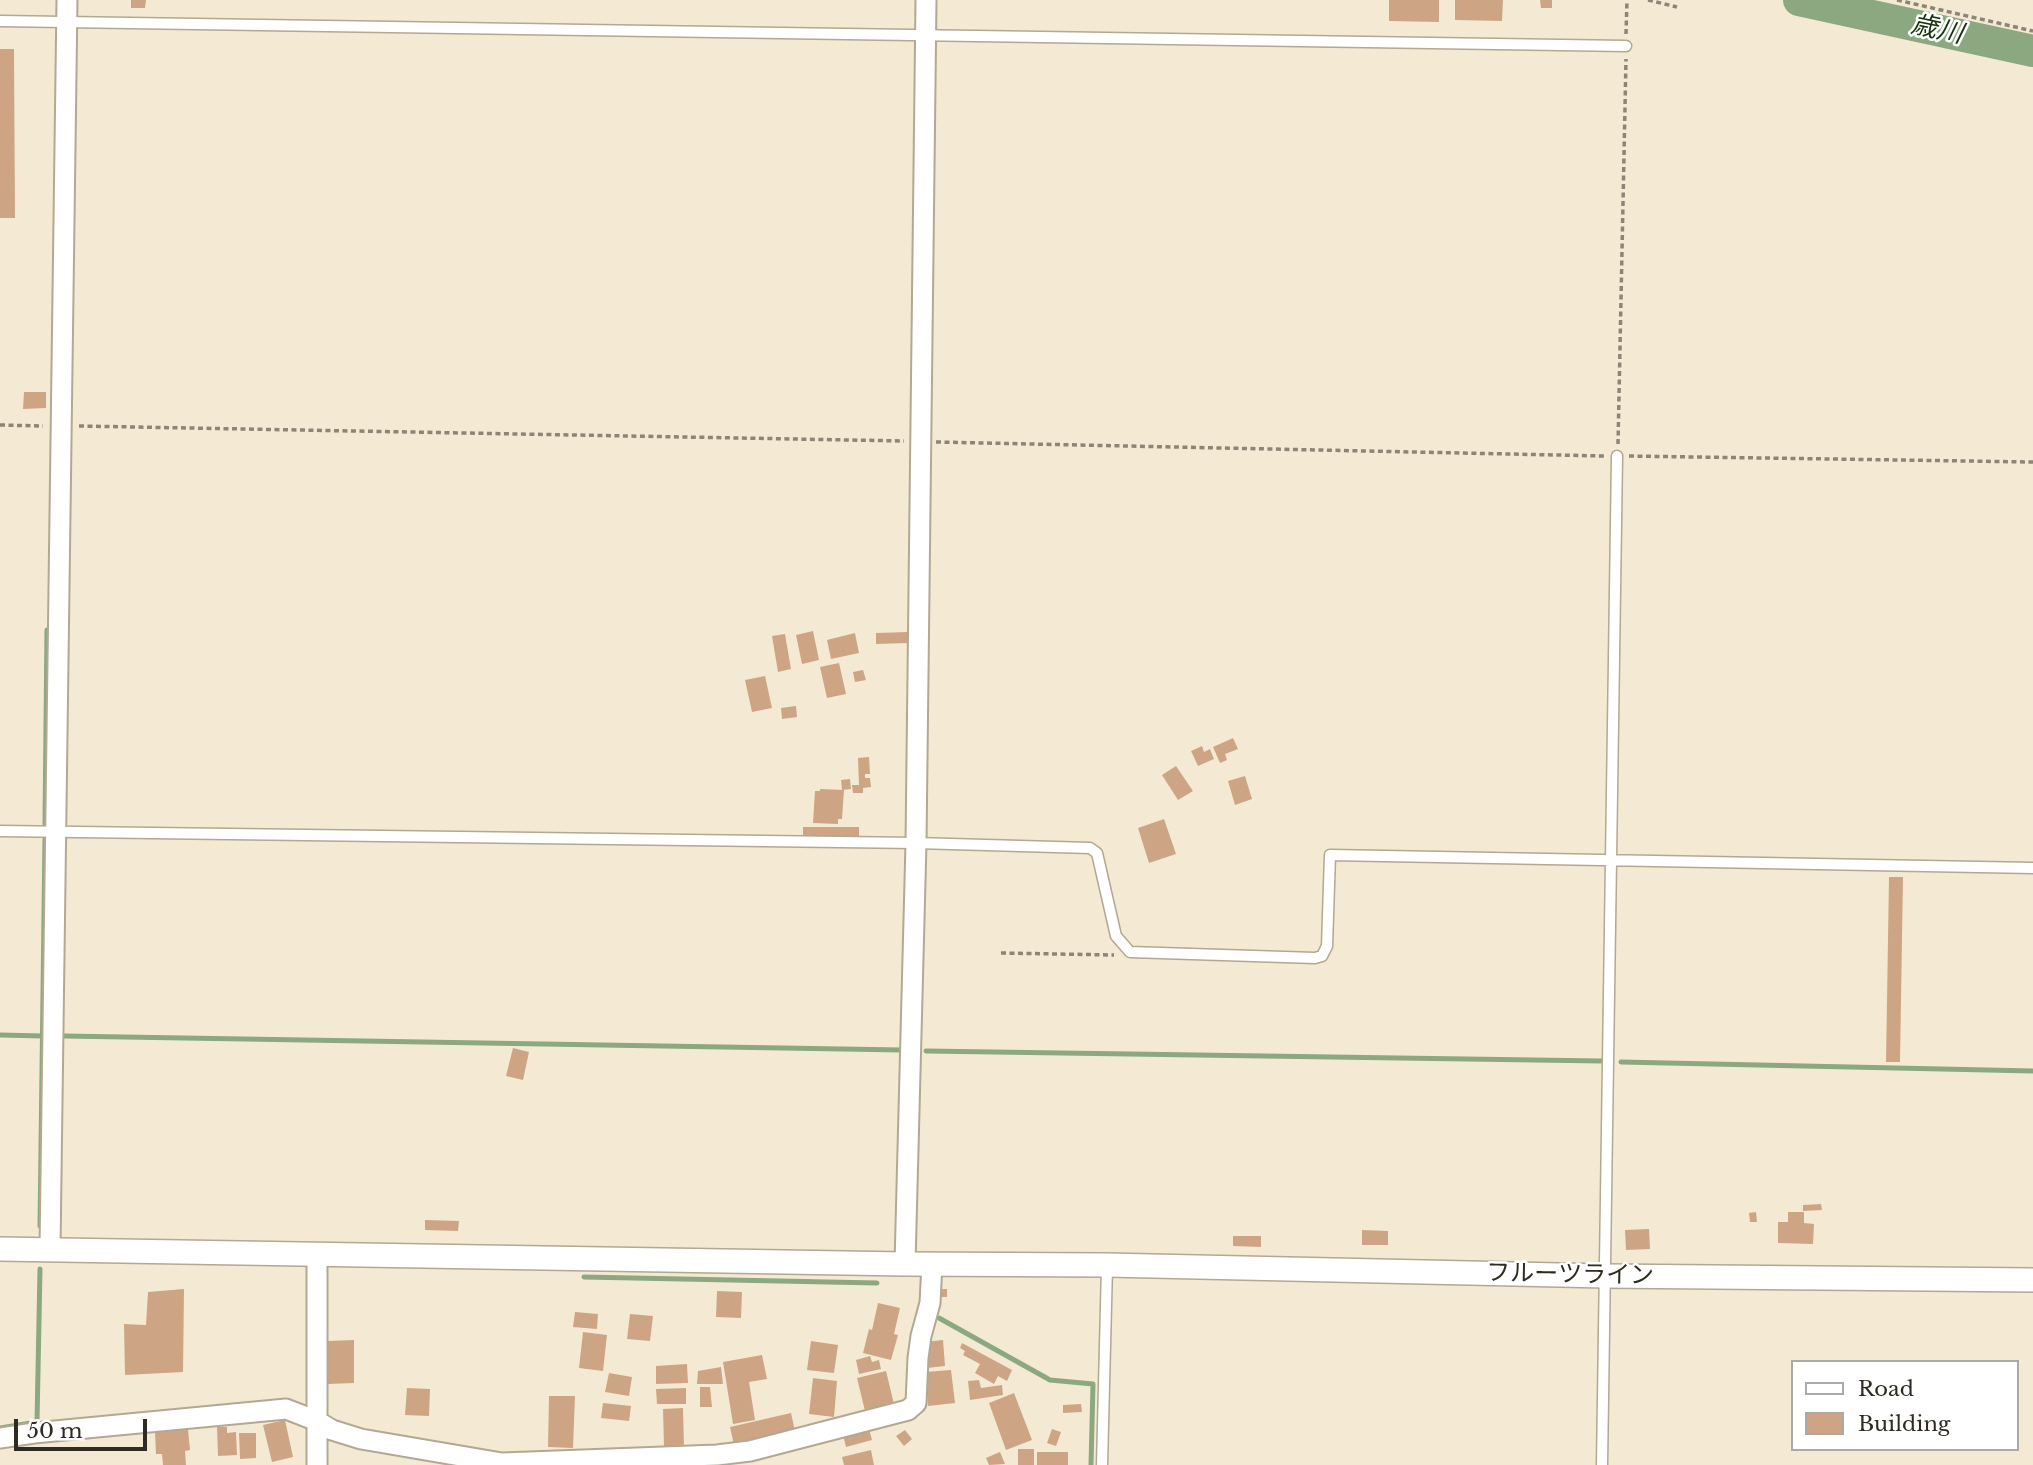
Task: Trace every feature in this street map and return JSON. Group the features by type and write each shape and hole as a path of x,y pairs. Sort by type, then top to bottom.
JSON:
{"street":[{"path":"50,1250 67,0"},
{"path":"905,1264 916,843 926,0"},
{"name":"フルーツライン","path":"0,1248 905,1264 1107,1265 1605,1276 2033,1280"},
{"path":"317,1254 317,1465"},
{"path":"0,1438 277,1409 295,1411 332,1430 373,1442 502,1463 717,1455 750,1451 908,1410 915,1403 919,1347 930,1303 932,1263"}],"lane":[{"path":"0,21 1626,46"},
{"path":"1602,1465 1617,456"},
{"path":"0,831 916,843 1090,848 1097,853 1116,936 1130,952 1315,958 1322,956 1326,946 1330,855 2033,868"},
{"path":"1102,1465 1107,1265"}],"path":[{"path":"1617,456 1627,0"},
{"path":"1648,0 1677,7"},
{"path":"1897,0 2033,31"},
{"path":"0,425 2033,462"},
{"path":"1001,953 1115,955 1124,947"}],"building":[{"path":"131,0 146,0 145,8 131,8"},
{"path":"1389,0 1439,0 1439,22 1389,21"},
{"path":"1455,0 1503,0 1502,21 1455,20"},
{"path":"1540,0 1552,0 1552,8 1541,8"},
{"path":"0,49 14,49 15,218 0,218"},
{"path":"24,392 46,392 46,408 23,409"},
{"path":"813,631 819,660 802,664 796,635"},
{"path":"908,632 908,643 876,644 876,633"},
{"path":"855,633 859,653 831,659 827,640"},
{"path":"785,634 791,669 778,672 772,636"},
{"path":"839,663 846,694 827,698 820,667"},
{"path":"863,670 866,680 855,682 853,672"},
{"path":"765,676 772,708 752,712 745,680"},
{"path":"796,706 797,717 782,719 781,708"},
{"path":"1233,738 1238,749 1225,754 1227,760 1220,763 1213,747"},
{"path":"1202,746 1204,752 1210,749 1214,759 1198,766 1191,751"},
{"path":"869,757 870,774 865,774 865,778 870,778 871,787 863,788 863,793 853,793 852,785 859,785 858,758"},
{"path":"1176,766 1193,791 1178,800 1162,775"},
{"path":"1245,776 1252,799 1235,805 1228,781"},
{"path":"850,779 851,789 842,790 841,780"},
{"path":"844,790 842,819 838,819 838,824 813,823 815,791"},
{"path":"1164,819 1176,854 1149,863 1138,828"},
{"path":"803,827 859,827 859,838 803,837"},
{"path":"1889,877 1903,877 1900,1062 1886,1062"},
{"path":"513,1048 529,1052 523,1080 506,1076"},
{"path":"1821,1204 1822,1210 1803,1211 1803,1205"},
{"path":"1756,1212 1757,1222 1750,1222 1749,1213"},
{"path":"1788,1212 1804,1212 1804,1223 1814,1224 1813,1244 1778,1243 1778,1222 1788,1222"},
{"path":"425,1220 459,1221 458,1231 425,1230"},
{"path":"1649,1229 1650,1249 1626,1250 1625,1230"},
{"path":"1362,1230 1388,1231 1388,1245 1362,1245"},
{"path":"1233,1236 1261,1236 1261,1247 1233,1246"},
{"path":"184,1289 183,1372 125,1375 124,1324 146,1325 148,1292"},
{"path":"938,1289 947,1289 947,1297 939,1297"},
{"path":"717,1291 742,1292 741,1318 716,1317"},
{"path":"878,1303 900,1308 894,1334 898,1335 891,1360 863,1353"},
{"path":"575,1312 598,1314 597,1329 573,1327"},
{"path":"630,1314 653,1316 650,1341 627,1339"},
{"path":"583,1332 607,1335 603,1371 579,1368"},
{"path":"354,1340 354,1383 328,1384 328,1341"},
{"path":"943,1340 945,1366 927,1368 924,1342"},
{"path":"811,1341 838,1345 834,1373 807,1370"},
{"path":"962,1343 1012,1370 1007,1381 998,1376 994,1384 975,1373 980,1364 963,1355 965,1351 960,1348"},
{"path":"762,1355 767,1379 749,1382 755,1420 733,1424 723,1362"},
{"path":"870,1356 872,1362 879,1360 881,1369 859,1374 856,1360"},
{"path":"687,1364 688,1383 656,1384 656,1366"},
{"path":"721,1367 723,1384 697,1384 698,1371"},
{"path":"951,1370 955,1403 928,1406 925,1372"},
{"path":"886,1371 894,1404 865,1411 857,1378"},
{"path":"609,1373 632,1377 629,1396 605,1392"},
{"path":"813,1378 837,1381 834,1417 809,1414"},
{"path":"979,1380 981,1388 1002,1385 1003,1395 970,1400 968,1381"},
{"path":"700,1387 710,1387 712,1407 700,1407"},
{"path":"407,1388 430,1389 429,1416 405,1415"},
{"path":"686,1388 686,1404 657,1404 656,1389"},
{"path":"1014,1393 1032,1440 1006,1450 989,1403"},
{"path":"549,1396 575,1396 573,1448 548,1447"},
{"path":"603,1403 631,1406 629,1421 601,1418"},
{"path":"1081,1404 1082,1412 1063,1413 1063,1405"},
{"path":"683,1408 684,1447 664,1447 663,1409"},
{"path":"791,1413 795,1431 734,1445 730,1427"},
{"path":"285,1420 293,1457 272,1462 263,1425"},
{"path":"217,1427 227,1427 227,1433 236,1432 237,1455 218,1456"},
{"path":"188,1429 190,1450 185,1451 186,1465 163,1465 162,1454 156,1454 155,1432"},
{"path":"869,1429 872,1440 846,1447 843,1435"},
{"path":"1052,1429 1061,1432 1056,1446 1047,1443"},
{"path":"905,1430 912,1439 904,1446 896,1436"},
{"path":"239,1433 256,1433 256,1458 240,1459"},
{"path":"1018,1449 1034,1449 1034,1465 1018,1465"},
{"path":"871,1450 874,1465 844,1465 842,1457"},
{"path":"1000,1452 1005,1464 989,1465 986,1458"},
{"path":"1037,1452 1068,1452 1068,1465 1037,1465"}],"waterway":[{"name":"歳川","path":"1799,0 2033,51"},
{"path":"45,824 47,630"},
{"path":"40,1226 45,839"},
{"path":"0,1035 43,1036"},
{"path":"64,1036 902,1050"},
{"path":"926,1051 1602,1061"},
{"path":"1621,1062 2033,1071"},
{"path":"0,1428 37,1422 40,1269"},
{"path":"584,1277 877,1283"},
{"path":"939,1318 1050,1380 1093,1384 1091,1465"}]}
